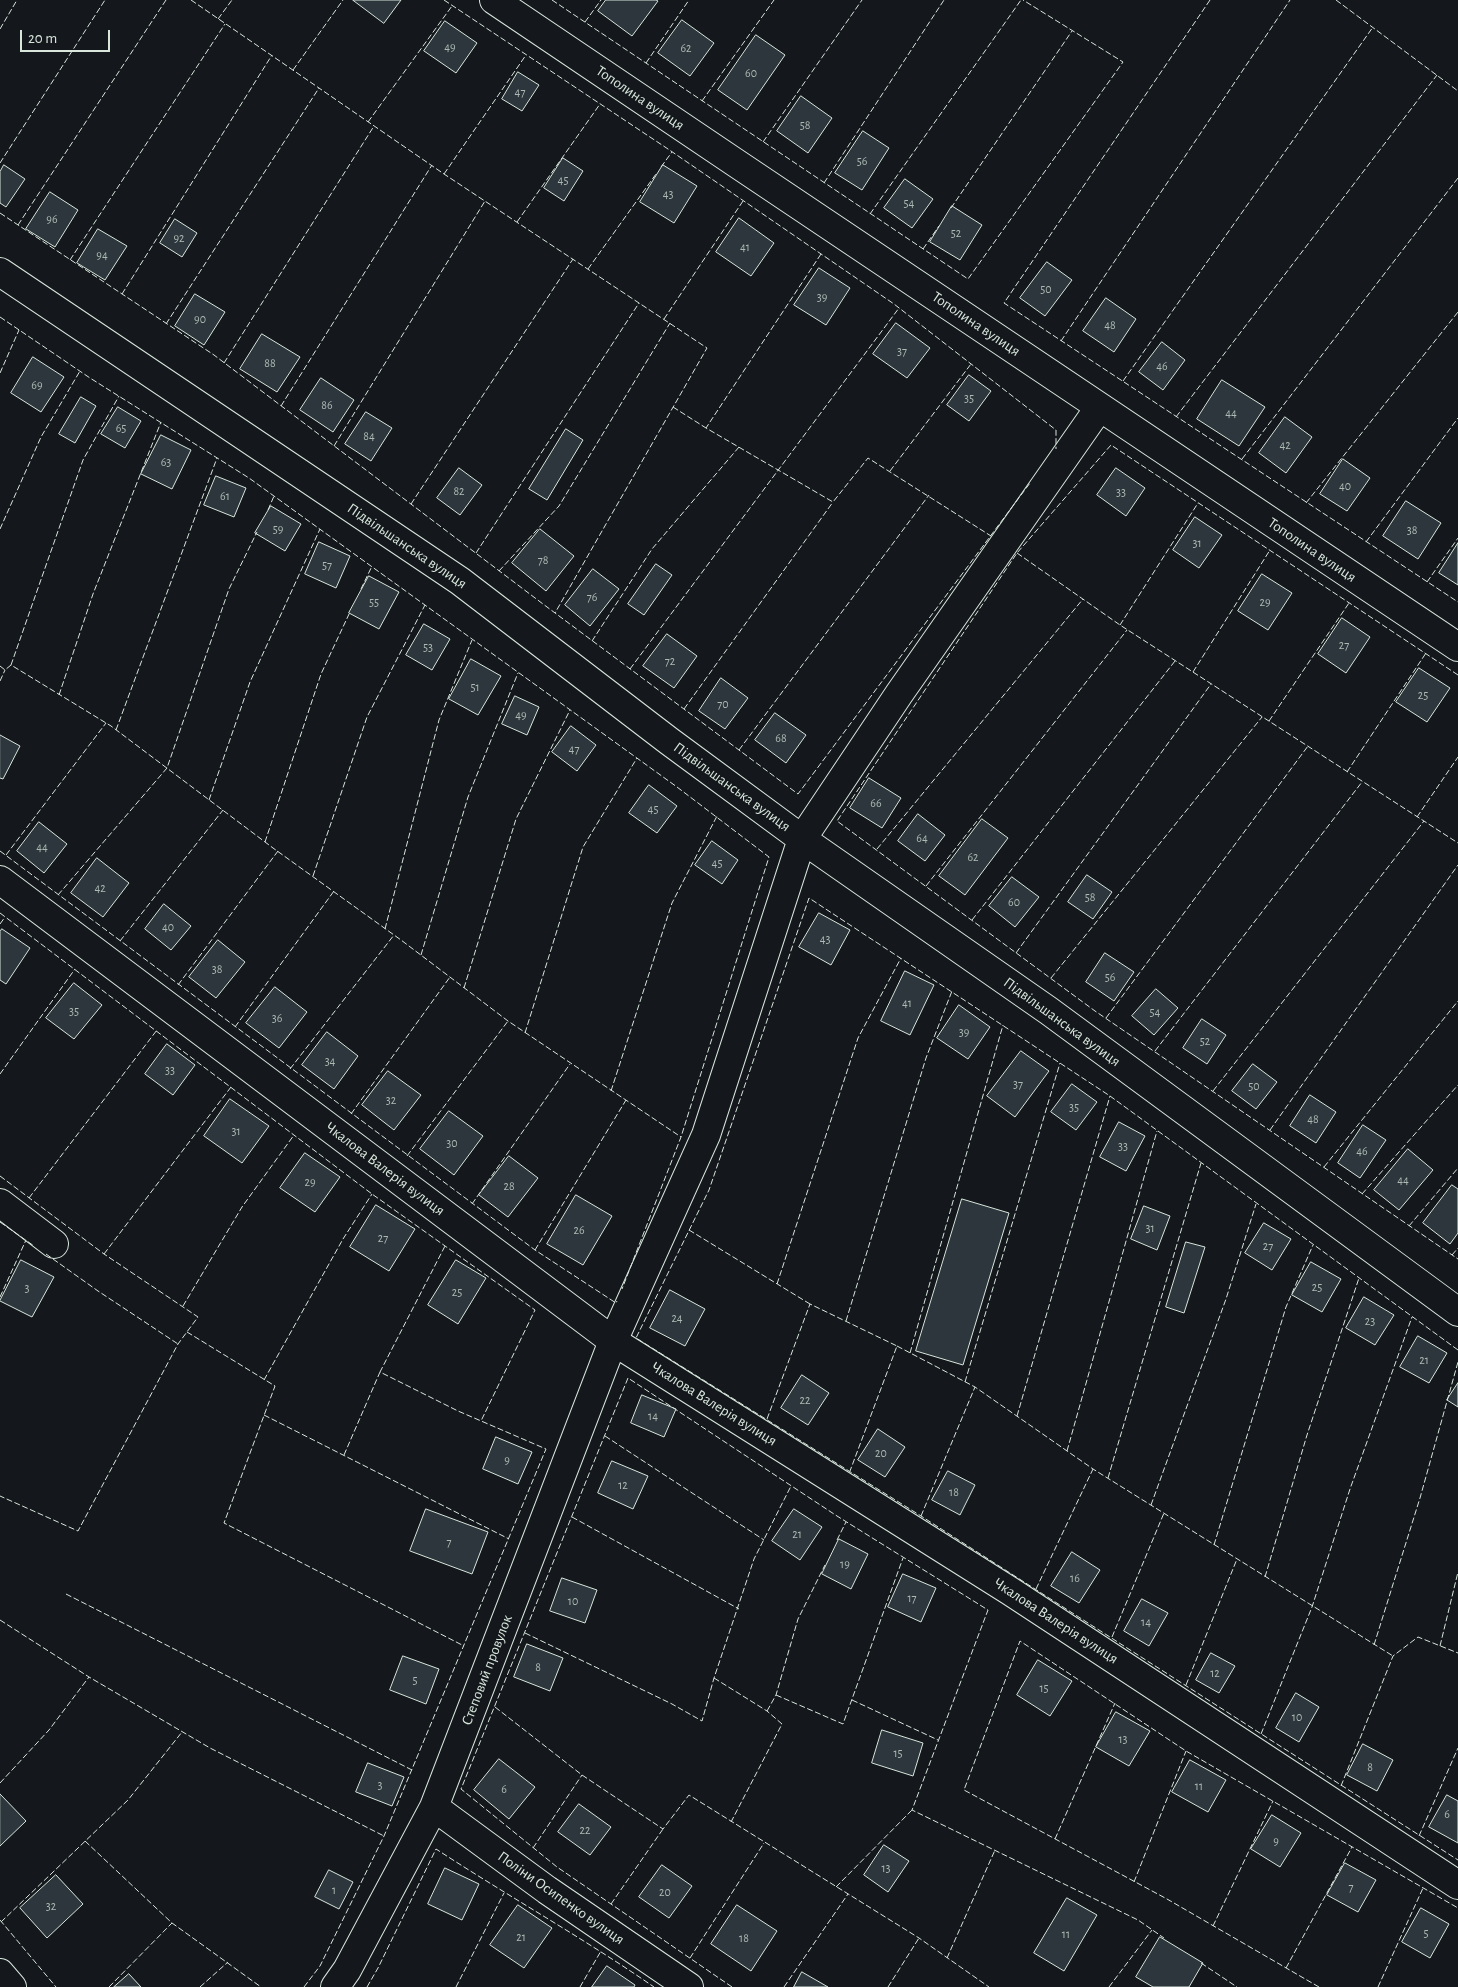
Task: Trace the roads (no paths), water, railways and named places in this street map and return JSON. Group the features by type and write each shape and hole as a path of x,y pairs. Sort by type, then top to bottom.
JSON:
{"street":[{"name":"Тополина вулиця","path":"494,0 1099,408 1458,647"},
{"name":"Підвільшанська вулиця","path":"0,272 460,581 802,839 1049,1010 1458,1312"},
{"name":"Степовий провулок","path":"335,1987 347,1970 434,1807 613,1341 706,1135 802,839 899,694 1099,408"},
{"name":"Чкалова Валерія вулиця","path":"0,880 613,1341 1018,1596 1458,1885"},
{"path":"0,1203 54,1244"},
{"name":"Поліни Осипенко вулиця","path":"434,1807 547,1890 689,1987"}]}
